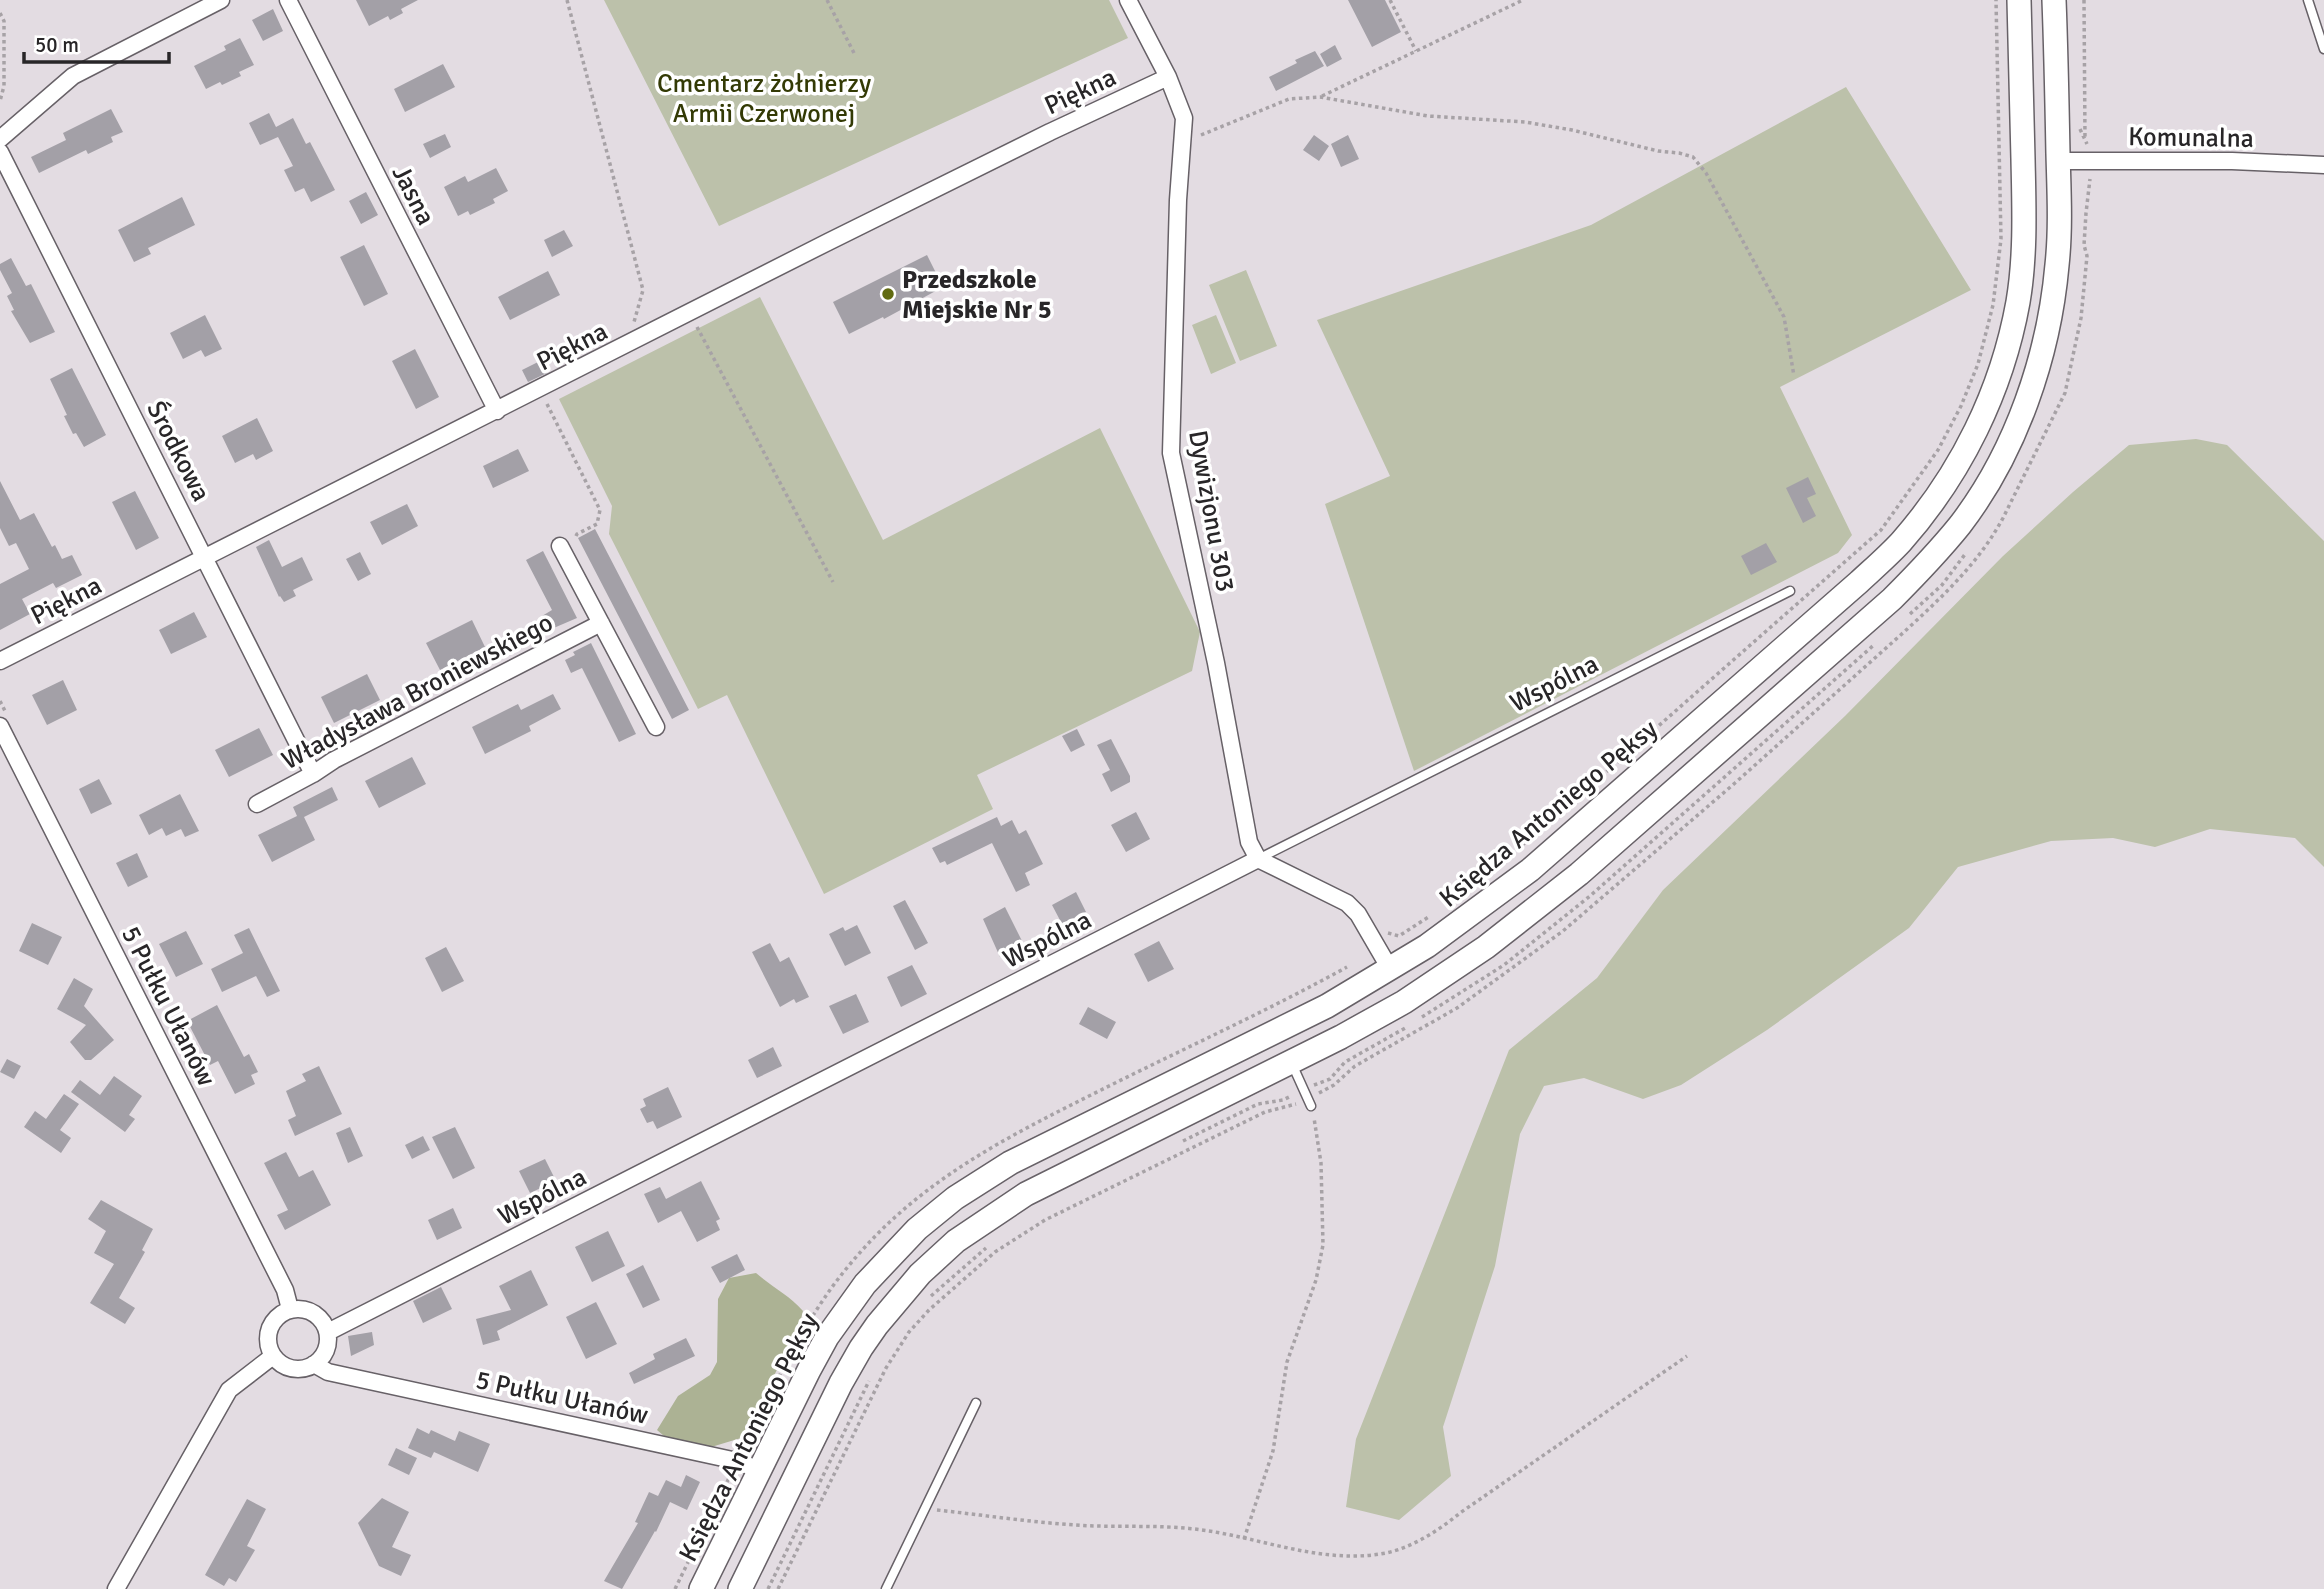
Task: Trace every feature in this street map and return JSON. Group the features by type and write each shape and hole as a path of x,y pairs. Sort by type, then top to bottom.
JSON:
{"main road":[{"name":"Księdza Antoniego Pęksy","path":"701,1589 809,1370 848,1306 890,1255 916,1229 956,1198 1010,1163 1327,1006 1463,921 1530,870 1838,601 1900,543 1948,481 1967,448 1990,398 2010,341 2018,300 2024,223 2019,0"},
{"path":"740,1589 841,1383 861,1348 894,1305 930,1265 974,1228 1026,1194 1291,1062 1404,1002 1486,947 1537,909 1892,599 1961,523 1997,466 2018,422 2042,351 2056,283 2059,238 2054,0"}],"street":[{"path":"0,139 73,76 221,0"},
{"name":"Jasna","path":"288,0 497,411"},
{"name":"Dywizjonu 303","path":"1128,0 1168,77 1184,118 1178,213 1171,453 1216,663 1249,842 1258,859"},
{"name":"Piękna","path":"0,661 1050,132 1168,77"},
{"name":"Środkowa","path":"0,152 313,774"},
{"name":"Komunalna","path":"2058,161 2232,161 2324,166"},
{"path":"560,545 656,727"},
{"name":"Władysława Broniewskiego","path":"257,804 334,760 601,623"},
{"name":"5 Pułku Ułanów","path":"0,726 285,1290 290,1309"},
{"path":"1258,859 1347,903 1358,914 1390,969"},
{"name":"Wspólna","path":"328,1332 1258,859"},
{"path":"300,1308 318,1315 328,1332 326,1351 314,1364 296,1369 287,1367 272,1356 267,1338 268,1328 281,1313 300,1308"},
{"path":"116,1589 229,1390 272,1356"},
{"name":"5 Pułku Ułanów","path":"314,1364 328,1372 737,1461 760,1470"}],"lane":[{"path":"2308,0 2324,49"},
{"name":"Wspólna","path":"1258,859 1790,592"},
{"path":"1291,1062 1311,1105"},
{"path":"886,1589 976,1403"}],"path":[{"path":"567,0 643,290 628,344"},
{"path":"827,0 855,55"},
{"path":"1390,0 1416,51"},
{"path":"1320,97 1523,0"},
{"path":"1477,881 1548,823 1881,530 1938,450 1978,364 1996,283 2001,239 1996,0"},
{"path":"2084,0 2085,140 2090,161 2084,246"},
{"path":"0,13 4,21 4,86 0,101"},
{"path":"1182,142 1289,99 1320,97 1428,117 1525,122 1693,157 1706,173 1784,317 1794,376"},
{"path":"689,313 833,582"},
{"path":"543,396 600,510 597,524 560,545"},
{"path":"675,1589 792,1352 832,1289 850,1263 940,1180 1035,1123 1356,962 1363,945 1385,933 1399,936 1439,909"},
{"path":"1244,1539 1273,1451 1287,1362 1316,1280 1323,1245 1321,1163 1311,1105"},
{"path":"925,1508 1075,1525 1203,1530 1295,1549 1348,1556 1386,1553 1439,1530 1687,1356"}],"green space":[{"name":"Cmentarz żołnierzy Armii Czerwonej","path":"604,0 1109,0 1128,38 719,226"},
{"path":"1846,87 1971,290 1780,387 1852,535 1838,553 1414,771 1325,504 1390,476 1317,320 1591,225"},
{"path":"1246,270 1277,346 1240,361 1209,285"},
{"path":"760,297 883,540 1100,428 1200,632 1192,671 977,775 993,809 824,894 727,695 698,709 609,534 612,506 559,399"},
{"path":"1216,315 1236,363 1211,374 1192,325"},
{"path":"2196,439 2227,445 2324,541 2324,867 2295,838 2210,829 2155,847 2113,838 2051,841 1958,867 1909,928 1767,1030 1681,1085 1643,1099 1584,1078 1544,1086 1520,1134 1495,1266 1443,1427 1451,1476 1399,1520 1346,1507 1356,1439 1509,1050 1597,978 1663,890 1845,716 2003,556 2073,492 2129,445"},
{"path":"756,1273 803,1311 798,1330 741,1438 708,1448 664,1436 657,1430 678,1396 710,1375 717,1362 718,1299 729,1278"}],"building":[{"path":"356,0 418,0 401,9 403,13 390,20 388,16 369,26"},
{"path":"1348,0 1385,0 1401,32 1372,47"},
{"path":"273,9 283,31 263,41 252,20"},
{"path":"240,38 254,65 239,72 241,76 206,89 194,66 226,50 224,46"},
{"path":"1335,45 1342,59 1327,67 1320,54"},
{"path":"1315,51 1324,66 1276,91 1269,77"},
{"path":"443,64 455,87 405,112 394,89"},
{"path":"111,109 123,132 111,137 113,142 88,154 86,150 39,173 31,157 66,140 63,133"},
{"path":"269,113 276,127 293,118 306,144 310,142 335,190 311,202 304,188 295,192 284,170 293,166 278,137 260,145 249,123"},
{"path":"445,134 451,147 430,158 423,144"},
{"path":"1314,135 1329,146 1319,161 1303,150"},
{"path":"1348,135 1359,159 1341,167 1331,144"},
{"path":"496,168 508,191 493,199 495,203 470,215 468,211 458,216 444,187 465,176 468,182"},
{"path":"366,192 378,215 361,224 349,201"},
{"path":"182,197 195,225 148,248 151,254 134,262 118,230"},
{"path":"564,230 573,246 552,257 544,240"},
{"path":"364,245 388,294 364,306 340,257"},
{"name":"Przedszkole Miejskie Nr 5","path":"927,255 943,287 884,319 883,317 849,334 833,302"},
{"path":"11,258 26,286 31,284 55,332 30,343 11,311 14,310 7,296 12,293 0,270 0,264"},
{"path":"548,271 560,295 510,320 498,297"},
{"path":"205,315 222,349 205,357 201,350 183,359 170,333"},
{"path":"415,349 439,397 416,409 392,361"},
{"path":"540,361 547,373 528,382 522,370"},
{"path":"72,368 106,435 84,447 76,433 73,434 64,416 67,415 50,379"},
{"path":"257,418 273,451 256,460 253,454 235,463 222,436"},
{"path":"518,449 529,471 493,488 483,466"},
{"path":"1808,477 1816,494 1807,498 1816,516 1803,523 1786,488"},
{"path":"0,481 20,520 34,513 52,547 55,545 62,559 72,555 82,575 56,588 53,583 22,599 30,614 0,630 0,584 29,569 16,543 9,546 0,528"},
{"path":"135,491 159,538 136,550 112,502"},
{"path":"407,504 418,526 382,545 370,522"},
{"path":"595,529 689,710 672,719 578,538"},
{"path":"269,540 282,567 302,557 313,580 293,590 296,596 284,602 279,597 256,547"},
{"path":"1766,543 1777,562 1751,575 1741,556"},
{"path":"543,551 577,618 549,630 542,616 552,610 526,560"},
{"path":"360,552 371,574 358,581 346,559"},
{"path":"194,612 207,637 171,654 159,630"},
{"path":"472,620 485,647 440,670 426,643"},
{"path":"591,643 636,734 619,742 582,668 571,673 565,660 575,655 573,652"},
{"path":"367,674 380,700 334,723 321,697"},
{"path":"63,680 77,710 47,725 32,695"},
{"path":"553,694 561,709 529,726 531,731 485,754 472,727 518,704 521,710"},
{"path":"259,728 273,755 229,777 215,750"},
{"path":"1077,729 1085,745 1071,752 1062,736"},
{"path":"1111,739 1130,776 1130,782 1111,792 1102,774 1110,770 1097,745"},
{"path":"412,757 426,784 379,808 365,781"},
{"path":"99,779 112,804 91,814 79,789"},
{"path":"332,787 338,800 304,817 315,840 272,862 258,835 297,816 293,807"},
{"path":"180,794 199,831 185,837 181,829 166,836 162,828 149,835 139,815"},
{"path":"1136,812 1150,839 1126,852 1111,825"},
{"path":"997,817 1001,826 1012,820 1019,834 1026,830 1043,864 1025,873 1030,885 1016,892 992,843 947,865 945,861 940,863 932,848"},
{"path":"137,853 148,877 128,887 116,863"},
{"path":"1076,892 1086,912 1062,924 1052,905"},
{"path":"905,900 928,943 915,950 893,906"},
{"path":"1005,907 1024,945 1000,957 983,919"},
{"path":"32,923 62,937 48,965 19,951"},
{"path":"857,925 871,953 845,966 829,934 843,927 845,931"},
{"path":"249,928 280,991 267,997 256,976 222,992 211,969 243,953 234,935"},
{"path":"186,931 203,964 176,977 159,944"},
{"path":"1159,941 1174,969 1148,982 1134,954"},
{"path":"770,943 780,962 789,957 809,997 796,1003 794,999 780,1007 752,952"},
{"path":"446,947 464,981 442,992 425,958"},
{"path":"912,965 927,994 901,1007 887,977"},
{"path":"74,978 93,989 84,1006 114,1040 91,1060 85,1060 70,1042 86,1025 57,1009"},
{"path":"856,994 869,1022 843,1034 829,1006"},
{"path":"217,1005 244,1057 249,1054 258,1072 251,1075 255,1084 235,1094 218,1061 210,1065 187,1021"},
{"path":"1088,1007 1116,1022 1107,1039 1079,1024"},
{"path":"773,1047 782,1066 757,1078 748,1060"},
{"path":"7,1059 21,1066 14,1079 0,1072"},
{"path":"319,1066 342,1114 295,1136 288,1120 296,1116 286,1091 306,1081 302,1074"},
{"path":"114,1076 142,1096 129,1115 135,1119 125,1132 71,1092 80,1080 100,1095"},
{"path":"668,1087 682,1117 657,1129 653,1121 647,1123 640,1109 646,1106 643,1099"},
{"path":"64,1094 79,1104 60,1130 71,1138 61,1153 24,1127 35,1111 46,1119"},
{"path":"350,1127 363,1156 348,1163 336,1133"},
{"path":"455,1127 475,1168 453,1179 432,1137"},
{"path":"423,1136 430,1150 412,1159 405,1145"},
{"path":"286,1152 299,1177 313,1170 331,1205 285,1230 277,1215 288,1210 264,1163"},
{"path":"545,1159 556,1181 530,1193 519,1171"},
{"path":"701,1181 720,1219 716,1221 720,1230 697,1242 681,1211 658,1223 644,1194 660,1187 666,1199"},
{"path":"101,1200 153,1229 142,1250 145,1252 119,1298 135,1308 125,1324 90,1303 114,1264 94,1253 106,1231 88,1219"},
{"path":"453,1208 462,1228 437,1240 428,1220"},
{"path":"608,1231 625,1266 592,1282 575,1247"},
{"path":"737,1254 745,1270 720,1283 711,1267"},
{"path":"643,1265 660,1300 643,1308 626,1274"},
{"path":"531,1270 548,1305 497,1331 500,1340 483,1345 476,1319 511,1310 499,1286"},
{"path":"441,1287 452,1309 423,1323 413,1301"},
{"path":"596,1302 617,1344 586,1359 566,1317"},
{"path":"372,1332 374,1345 351,1356 348,1336"},
{"path":"686,1338 695,1356 634,1384 629,1373 655,1359 653,1354"},
{"path":"417,1428 429,1434 431,1430 455,1441 459,1431 490,1444 478,1472 434,1452 431,1458 408,1448"},
{"path":"396,1448 417,1458 409,1475 388,1465"},
{"path":"686,1475 700,1482 687,1510 670,1502 656,1532 622,1589 604,1581 638,1523 635,1522 649,1492 658,1496 666,1480 681,1487"},
{"path":"382,1498 409,1512 392,1547 411,1555 401,1576 379,1566 358,1523"},
{"path":"247,1499 266,1509 247,1546 255,1550 236,1582 229,1578 224,1586 205,1575"}],"place":[{"name":"Przedszkole Miejskie Nr 5","path":"888,294"}]}
